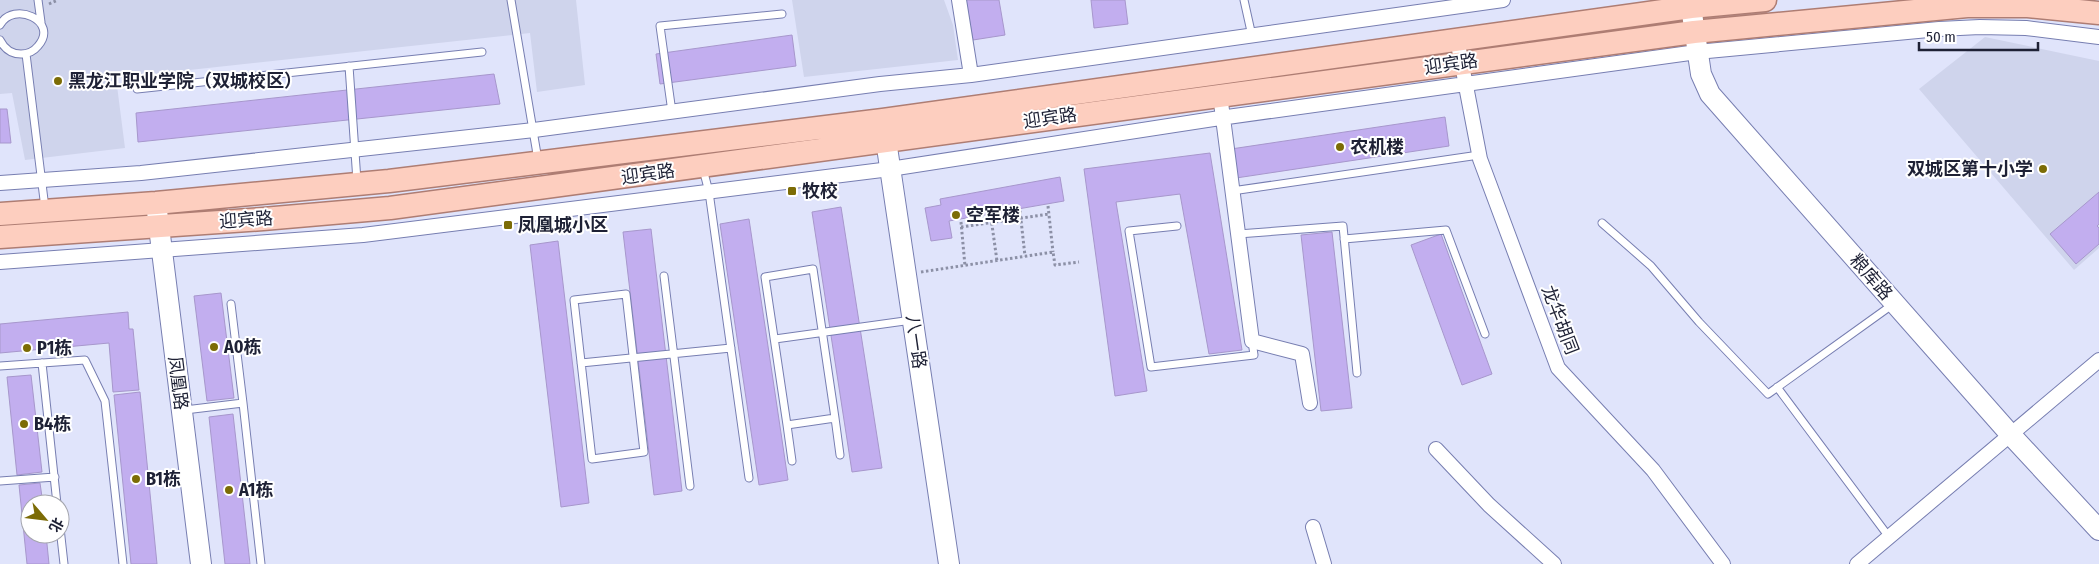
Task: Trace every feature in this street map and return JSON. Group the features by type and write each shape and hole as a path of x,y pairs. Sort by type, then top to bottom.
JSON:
{"main road":[{"name":"迎宾路","path":"0,237 263,219 390,208 703,166 884,130 1457,39 1690,3 1765,0"},
{"name":"迎宾路","path":"0,214 357,184 538,162 884,130 1220,95 1464,74 1967,6 2037,6 2099,13"}],"street":[{"path":"959,0 971,74"},
{"path":"0,183 141,173 534,130 971,74 1503,0"},
{"name":"粮库路","path":"1690,3 1701,74 1710,94 2010,434 2099,530"},
{"path":"1696,42 1980,27 2026,28 2099,37"},
{"name":"龙华胡同","path":"1457,39 1480,156 1558,368 1653,470 1723,564"},
{"path":"0,262 363,235 890,169 1224,118 1464,74"},
{"path":"1220,95 1252,341 1302,354 1310,403"},
{"name":"八一路","path":"884,130 949,564"},
{"name":"凤凰路","path":"156,202 201,564"},
{"path":"1857,564 2099,360"},
{"path":"1436,449 1489,505 1554,564"},
{"path":"1313,527 1324,564"}],"lane":[{"path":"0,40 5,48 11,52 26,54 32,52 41,42 43,36 38,0"},
{"path":"511,0 538,162"},
{"path":"1244,0 1252,36"},
{"path":"0,25 6,15 19,10 32,12 41,23"},
{"path":"672,112 660,26 782,14"},
{"path":"138,89 482,52"},
{"path":"26,54 46,210"},
{"path":"348,66 357,184"},
{"path":"1232,191 1480,156"},
{"path":"703,166 709,192 749,478"},
{"path":"1602,223 1651,266 1699,322 1768,394 1894,303"},
{"path":"1177,226 1129,231 1151,366 1254,354 1252,341"},
{"path":"1238,234 1343,226 1357,373"},
{"path":"1344,239 1446,230 1485,334"},
{"path":"792,460 765,277 813,270 840,455"},
{"path":"664,276 690,486"},
{"path":"626,294 644,452 592,459 581,363 574,300 626,294"},
{"path":"231,304 261,564"},
{"path":"775,339 913,320"},
{"path":"581,363 731,348"},
{"path":"0,366 85,360 106,401 123,564"},
{"path":"42,363 57,494"},
{"path":"1777,387 1889,537"},
{"path":"182,411 243,403"},
{"path":"787,425 834,418"},
{"path":"0,481 55,477"},
{"path":"62,544 64,564"}],"path":[{"path":"1048,206 1055,265 1079,262"},
{"path":"1020,211 1025,256"},
{"path":"961,226 992,220 1049,214"},
{"path":"992,220 996,261"},
{"path":"960,222 965,266"},
{"path":"906,274 1053,252"}],"shaded area":[{"name":"黑龙江职业学院（双城校区）","path":"0,0 576,0 585,85 537,92 530,33 116,78 125,148 25,160 12,93 0,94"},
{"path":"792,0 944,0 953,25 958,60 804,77"},
{"name":"双城区第十小学","path":"1985,37 2099,61 2099,248 2074,270 1919,89"}],"building":[{"path":"966,0 999,0 1005,35 973,40"},
{"path":"1091,0 1125,0 1128,24 1094,28"},
{"path":"792,35 796,66 660,84 656,54"},
{"path":"494,74 500,104 138,142 136,113"},
{"path":"0,109 7,109 11,143 0,143"},
{"name":"农机楼","path":"1445,117 1449,146 1236,178 1231,149"},
{"path":"1210,153 1242,350 1209,354 1180,194 1116,202 1147,391 1115,396 1084,169"},
{"name":"空军楼","path":"1060,177 1064,201 949,221 952,238 931,241 925,208 941,205 940,199"},
{"path":"2099,192 2099,224 2097,226 2099,228 2099,244 2076,264 2050,234"},
{"path":"841,207 882,468 852,472 812,212"},
{"path":"749,219 788,480 759,485 720,224"},
{"path":"651,229 682,491 654,495 623,232"},
{"path":"1332,232 1352,408 1321,411 1301,235"},
{"path":"1441,234 1492,374 1462,385 1411,245"},
{"path":"558,241 589,503 561,507 530,245"},
{"name":"A0栋","path":"221,293 234,398 207,401 194,296"},
{"name":"P1栋","path":"128,312 129,329 133,329 139,390 113,392 109,343 0,353 0,324"},
{"name":"B4栋","path":"31,375 42,472 17,475 7,377"},
{"name":"B1栋","path":"140,392 157,564 131,564 114,395"},
{"name":"A1栋","path":"233,414 250,564 225,564 209,417"},
{"path":"40,483 42,494 20,495 19,485"},
{"path":"25,544 47,544 49,564 27,564"}],"place":[{"name":"黑龙江职业学院（双城校区）","path":"58,81"},
{"name":"农机楼","path":"1340,147"},
{"name":"双城区第十小学","path":"2043,169"},
{"name":"牧校","path":"792,191"},
{"name":"空军楼","path":"956,215"},
{"name":"凤凰城小区","path":"508,225"},
{"name":"A0栋","path":"214,347"},
{"name":"P1栋","path":"27,348"},
{"name":"B4栋","path":"24,424"},
{"name":"B1栋","path":"136,479"},
{"name":"A1栋","path":"229,490"}]}
